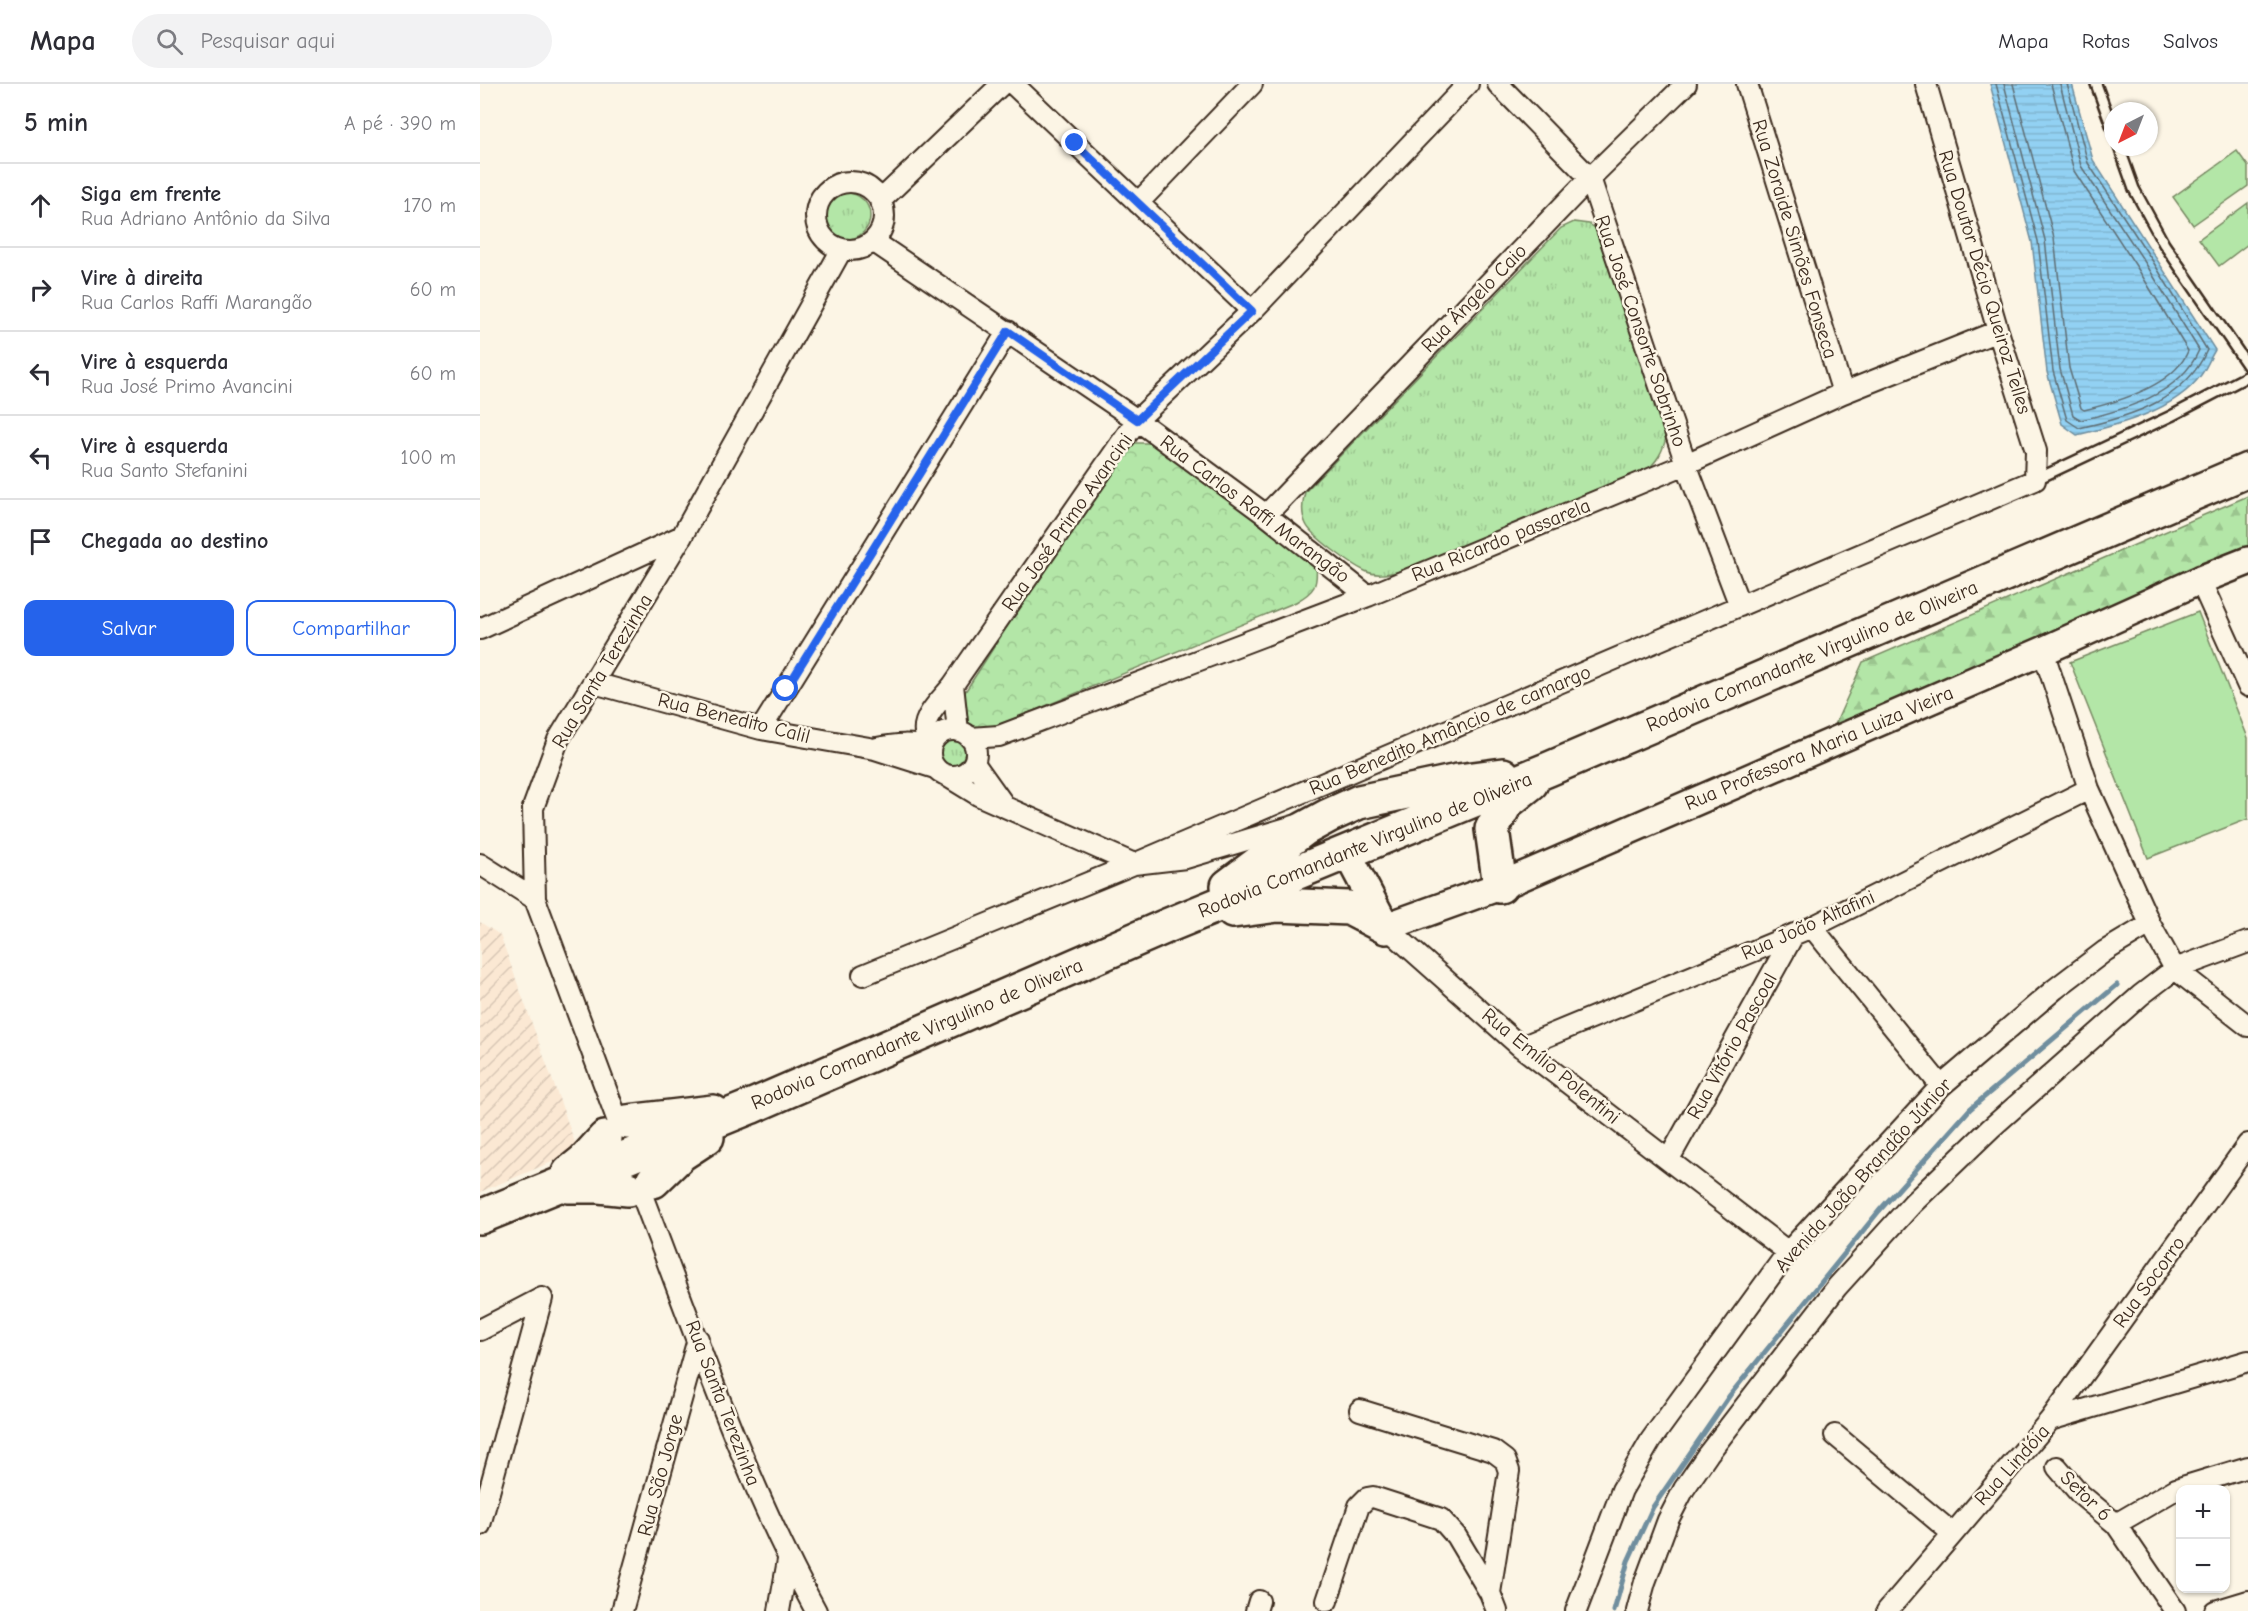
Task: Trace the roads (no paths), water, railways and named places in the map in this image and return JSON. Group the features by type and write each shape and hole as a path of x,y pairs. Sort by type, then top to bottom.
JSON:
{"highway":[{"name":"Rodovia Comandante Virgulino de Oliveira","path":"480,1217 554,1186 614,1137 654,1146 750,1107 1169,925 1549,769 2248,470"},
{"path":"1169,925 1246,874 1304,829 1359,802 1458,781 1549,769"},
{"path":"1500,886 1492,829 1506,803 1549,769"},
{"path":"1328,816 1346,851"},
{"path":"1169,925 1246,908 1277,905 1350,908 1386,927"},
{"path":"614,1137 750,1107"},
{"path":"554,1186 640,1187 681,1154 750,1107"}],"street":[{"path":"880,201 1002,84"},
{"path":"1013,84 1252,311"},
{"path":"1138,203 1252,84"},
{"name":"Rua José Primo Avancini","path":"930,747 925,733 925,725 929,717 1137,420 1252,311 1468,84"},
{"name":"Rua José Consorte Sobrinho","path":"1498,84 1590,178 1686,464 1740,606"},
{"name":"Rua Ângelo Caio","path":"1266,515 1590,178 1686,84"},
{"name":"Rua Zoraide Simões Fonseca","path":"1747,84 1843,393"},
{"name":"Rua Doutor Décio Queiroz Telles","path":"1926,84 1998,331 2036,451 2035,480"},
{"path":"853,182 864,185 873,192 880,201 883,222 880,233 873,241 853,250 832,245 818,227 816,216 823,195 842,183 853,182"},
{"name":"Rua Carlos Raffi Marangão","path":"873,241 1137,420 1266,515 1368,596"},
{"name":"Rua Santa Terezinha","path":"614,1137 535,899 533,807 558,740 682,536 842,249"},
{"path":"761,729 1008,331"},
{"name":"Rua Ricardo passarela","path":"964,734 999,736 1368,596 1686,464 1843,393 1998,331"},
{"name":"Rua Benedito Amâncio de camargo","path":"863,975 1134,864 2035,480"},
{"path":"480,629 682,536"},
{"name":"Rua Professora Maria Luiza Vieira","path":"1386,927 1500,886 2248,561"},
{"path":"2200,580 2248,686"},
{"path":"2043,651 2089,789 2150,924 2175,969 2248,1026"},
{"name":"Rua Benedito Calil","path":"594,683 761,729 875,748 941,772 970,791 1134,864"},
{"path":"953,685 964,734 976,751 975,761 963,775 941,772 931,761 930,747 938,735 951,730 964,734"},
{"name":"Rua Ricardo passarela","path":"975,761 999,736"},
{"name":"Rua Benedito Calil","path":"875,748 899,743 930,747"},
{"path":"975,761 1004,805"},
{"name":"Rua João Altafini","path":"1521,1047 1803,930 2089,789"},
{"path":"1134,864 1186,858 1328,816"},
{"name":"Rua Emílio Polentini","path":"1346,851 1386,927 1521,1047 1788,1252"},
{"path":"480,864 535,899"},
{"name":"Avenida João Brandão Júnior","path":"1576,1611 1622,1490 1651,1440 1788,1252 1941,1086 2055,989 2105,951 2150,924"},
{"path":"1803,930 1941,1086"},
{"name":"Rua Vitório Pascoal","path":"1669,1159 1803,930"},
{"path":"1637,1611 1668,1520 1684,1489 1708,1454 1837,1287 1913,1203 1991,1128 2141,995 2175,969 2248,942"},
{"path":"638,1124 645,1129 654,1146 658,1164 640,1187 618,1182 614,1137 638,1124"},
{"name":"Rua Socorro","path":"2050,1420 2248,1144"},
{"name":"Rua Santa Terezinha","path":"640,1187 741,1454 788,1560 816,1611"},
{"path":"480,1330 542,1298 480,1525"},
{"name":"Rua São Jorge","path":"622,1611 698,1339"},
{"name":"Rua Lindóia","path":"1887,1611 2050,1420 2248,1361"},
{"path":"1360,1410 1493,1451 1505,1460 1509,1471 1493,1602"},
{"path":"1835,1435 1952,1533"},
{"name":"Setor 6","path":"2057,1467 2081,1495 2116,1524 2175,1611"},
{"path":"2116,1524 2176,1489 2248,1467"},
{"path":"1327,1601 1359,1506 1367,1497 1373,1497 1441,1519 1456,1536 1493,1602"},
{"path":"779,1611 788,1560"},
{"path":"2215,1611 2248,1601"}],"lane":[{"path":"2096,84 2104,106"},
{"path":"2122,156 2134,189 2164,244 2248,366"},
{"path":"2035,480 2171,416 2248,376"}],"water":[{"path":"1990,84 2072,84 2093,160 2215,350 2203,372 2190,388 2145,415 2077,435 2062,424 2047,372 2032,242"}],"waterway":[{"path":"1614,1611 1628,1561 1653,1507 1730,1395 1879,1211 1970,1109 2117,985"}]}
